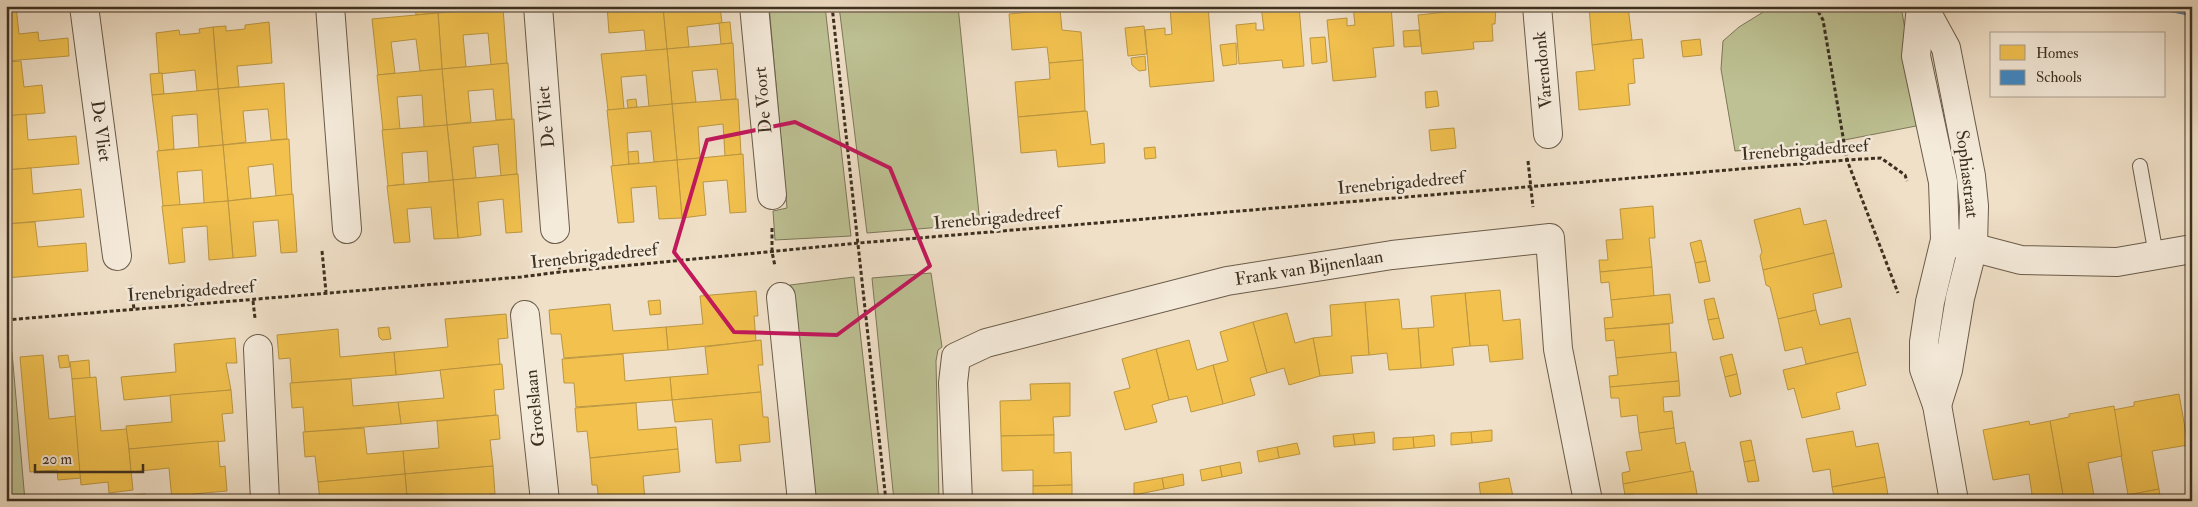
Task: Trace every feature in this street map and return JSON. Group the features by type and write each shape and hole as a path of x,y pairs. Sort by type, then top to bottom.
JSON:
{"street":[{"name":"De Vliet","path":"84,6 118,256"},
{"path":"330,6 347,229"},
{"name":"De Vliet","path":"538,6 555,228"},
{"name":"De Voort","path":"754,6 772,195"},
{"name":"Varendonk","path":"1537,6 1548,134"},
{"name":"Sophiastraat","path":"1922,6 1916,56 1943,182 1945,240 1930,302 1924,342 1924,369 1937,405 1954,501"},
{"name":"Sophiastraat","path":"1922,6 1946,48 1971,176 1974,206 1973,247 1960,298 1948,370 1937,405"},
{"path":"1536,240 1550,238 1558,349 1588,501"},
{"name":"Frank van Bijnenlaan","path":"958,501 953,384 956,357 986,344 1227,281 1392,254 1536,240"},
{"path":"1945,240 2021,260 2117,262 2192,249"},
{"path":"781,297 802,501"},
{"name":"Groelslaan","path":"525,315 545,501"},
{"path":"258,349 265,501"}],"lane":[{"path":"2140,166 2156,255"}],"path":[{"path":"832,6 886,501"},
{"path":"1815,6 1822,20 1847,160"},
{"path":"1528,158 1536,240"},
{"name":"Irenebrigadedreef","path":"6,320 521,278 560,272 859,243 1847,160 1881,158 1905,175 1908,183"}],"highlighted area":[{"path":"795,122 890,168 930,266 837,335 734,332 674,252 707,140"}],"green space":[{"path":"769,6 825,6 851,236 775,240 773,211 787,208"},
{"path":"839,6 958,6 980,224 867,233"},
{"path":"1773,6 1901,6 1921,125 1819,145 1735,151 1721,69 1723,41 1739,27"},
{"path":"931,273 942,347 938,350 936,361 939,501 894,501 872,278"},
{"path":"854,277 879,501 812,501 790,285"},
{"path":"6,352 12,352 25,501 6,501"}],"building: Homes":[{"path":"16,6 19,34 38,32 39,41 68,38 69,56 6,61 6,7"},
{"path":"415,6 437,6 438,13 416,15"},
{"path":"437,6 458,6 459,12 438,13"},
{"path":"607,6 663,6 667,49 646,51 644,30 609,33"},
{"path":"663,6 720,6 722,23 687,27 689,47 667,49"},
{"path":"1208,6 1214,81 1150,87 1145,30 1165,28 1165,35 1172,34 1170,8"},
{"path":"1261,6 1299,6 1304,66 1283,68 1282,60 1239,64 1236,25 1256,23 1256,30 1264,30"},
{"path":"1353,6 1391,6 1394,46 1373,48 1376,77 1333,81 1327,20 1347,18 1347,26 1355,25"},
{"path":"1446,6 1496,6 1495,24 1492,24 1493,41 1473,42 1474,49 1422,54 1418,15 1446,12"},
{"path":"1589,6 1628,6 1632,40 1592,45"},
{"path":"503,8 507,63 491,65 488,33 463,35 466,67 442,69 438,13"},
{"path":"1060,9 1062,30 1081,32 1083,60 1049,63 1047,47 1012,50 1009,14"},
{"path":"438,13 442,69 420,71 416,39 391,42 395,73 378,75 372,19"},
{"path":"269,22 272,63 237,66 239,87 218,89 213,27 226,26 226,31 245,29 245,25"},
{"path":"730,22 732,43 721,44 719,23"},
{"path":"1144,26 1147,54 1128,56 1125,28"},
{"path":"213,27 218,89 197,91 195,70 159,74 156,33 179,30 180,35 200,33 199,29"},
{"path":"1419,30 1421,46 1404,47 1403,31"},
{"path":"1325,37 1327,62 1312,64 1310,38"},
{"path":"1642,39 1644,58 1633,59 1635,83 1628,84 1630,105 1579,110 1576,72 1595,70 1592,45"},
{"path":"1700,39 1702,55 1683,57 1681,41"},
{"path":"733,43 736,99 721,100 717,69 692,71 696,102 672,104 667,49"},
{"path":"1236,43 1237,64 1223,66 1220,45"},
{"path":"667,49 672,104 649,107 646,75 621,77 624,109 608,110 601,54"},
{"path":"1145,56 1146,70 1139,71 1132,65 1131,58"},
{"path":"1083,60 1085,111 1018,117 1015,82 1050,79 1049,63"},
{"path":"21,61 24,87 42,85 45,113 6,116 6,62"},
{"path":"508,63 512,119 496,120 493,89 468,91 471,122 447,125 442,69"},
{"path":"442,69 447,125 424,127 422,95 397,97 400,129 383,130 377,75"},
{"path":"162,73 164,94 152,95 150,74"},
{"path":"284,83 287,139 271,140 268,109 243,111 246,142 223,145 218,89"},
{"path":"218,89 223,145 199,147 197,114 172,116 174,149 159,151 152,95"},
{"path":"1437,91 1439,106 1426,108 1425,92"},
{"path":"636,99 637,107 628,108 627,100"},
{"path":"738,99 741,154 725,156 723,124 698,127 700,158 677,160 672,104"},
{"path":"672,104 677,160 654,162 651,131 627,133 629,164 613,166 607,110"},
{"path":"1087,111 1091,145 1104,143 1105,163 1058,167 1056,150 1021,153 1018,117"},
{"path":"26,114 28,140 76,136 79,164 6,170 6,116"},
{"path":"514,119 517,174 501,176 498,144 473,147 476,178 453,180 447,125"},
{"path":"447,125 453,180 429,182 427,151 402,153 404,184 388,186 382,130"},
{"path":"1454,128 1456,148 1431,151 1429,130"},
{"path":"289,139 292,195 276,196 273,164 248,167 251,198 228,201 223,145"},
{"path":"223,145 228,201 204,203 202,170 177,172 180,205 163,206 157,151"},
{"path":"1155,147 1156,158 1145,159 1144,148"},
{"path":"638,151 639,163 629,164 628,152"},
{"path":"743,154 746,212 730,213 727,180 703,182 706,215 682,218 677,160"},
{"path":"677,160 682,218 659,219 656,186 631,188 634,222 618,223 611,166"},
{"path":"31,168 33,194 81,189 84,217 6,224 6,170"},
{"path":"518,174 522,232 506,233 503,199 478,202 481,235 458,238 453,180"},
{"path":"453,180 458,238 434,239 431,207 407,209 410,242 394,243 387,186"},
{"path":"293,194 297,252 281,253 278,220 253,222 256,256 233,258 228,201"},
{"path":"228,201 233,258 209,260 207,226 182,228 185,262 169,264 162,206"},
{"path":"1653,206 1655,238 1649,238 1652,267 1600,272 1599,260 1608,260 1606,240 1623,239 1620,209"},
{"path":"1800,208 1804,225 1826,220 1834,253 1763,270 1760,256 1762,252 1754,220"},
{"path":"35,222 38,247 86,243 88,271 6,278 6,224"},
{"path":"1701,240 1706,261 1695,263 1690,243"},
{"path":"1834,253 1842,287 1813,294 1816,310 1778,319 1770,287 1766,285 1763,270"},
{"path":"1706,261 1710,281 1699,283 1695,263"},
{"path":"1652,267 1654,296 1611,300 1609,282 1601,283 1600,272"},
{"path":"1500,290 1503,321 1520,319 1523,359 1490,362 1488,345 1470,346 1465,293"},
{"path":"756,291 758,316 754,316 756,341 668,350 666,327 703,324 700,296"},
{"path":"1465,293 1470,346 1452,348 1454,365 1421,368 1418,328 1434,327 1431,296"},
{"path":"1670,294 1673,323 1605,329 1604,318 1613,317 1611,300"},
{"path":"1714,298 1719,318 1708,320 1704,300"},
{"path":"1399,299 1402,329 1418,328 1421,368 1389,370 1387,353 1369,355 1365,302"},
{"path":"660,300 661,314 650,315 648,301"},
{"path":"1365,302 1369,355 1351,356 1353,373 1320,376 1313,338 1332,336 1330,305"},
{"path":"610,304 613,331 666,327 668,350 564,358 561,334 551,334 549,310"},
{"path":"1816,310 1820,325 1850,318 1858,352 1806,364 1802,347 1785,351 1778,319"},
{"path":"1287,313 1295,343 1313,338 1320,376 1289,385 1284,368 1267,373 1253,322"},
{"path":"506,314 508,338 498,339 500,364 396,375 394,352 448,347 445,319"},
{"path":"1719,318 1724,338 1713,340 1708,320"},
{"path":"1253,322 1267,373 1250,378 1255,395 1223,404 1213,365 1228,361 1220,332"},
{"path":"1669,324 1671,353 1616,358 1614,340 1606,341 1605,329"},
{"path":"389,327 391,339 382,340 379,337 378,328"},
{"path":"338,329 340,357 394,352 396,375 292,383 290,358 279,359 277,335"},
{"path":"235,338 237,363 226,363 231,390 124,400 121,377 176,372 174,344"},
{"path":"761,340 763,365 758,365 761,392 672,400 670,377 708,374 705,347"},
{"path":"1189,340 1197,370 1213,365 1223,404 1191,412 1187,396 1169,400 1156,349"},
{"path":"1156,349 1169,400 1152,405 1157,422 1125,430 1114,392 1130,388 1122,359"},
{"path":"1676,352 1679,381 1610,387 1609,376 1618,375 1616,358"},
{"path":"1858,352 1866,385 1836,393 1840,409 1802,418 1794,388 1788,390 1783,370"},
{"path":"623,354 625,381 670,377 672,400 576,407 574,383 564,383 562,359"},
{"path":"1732,354 1737,374 1725,377 1720,357"},
{"path":"43,355 49,419 76,416 81,478 58,480 57,470 30,472 20,357"},
{"path":"68,355 70,367 60,368 58,356"},
{"path":"89,360 90,378 72,379 70,362"},
{"path":"502,364 504,389 494,390 496,415 401,424 398,402 444,398 440,370"},
{"path":"1737,374 1741,394 1730,397 1725,377"},
{"path":"96,377 101,431 127,429 133,490 109,493 108,482 81,485 72,379"},
{"path":"351,379 353,406 398,402 401,424 305,432 303,407 292,408 290,383"},
{"path":"1679,381 1680,396 1663,397 1664,412 1672,411 1674,428 1639,433 1637,415 1621,417 1619,398 1611,398 1610,387"},
{"path":"1070,383 1070,416 1053,417 1054,435 1001,436 1000,401 1031,400 1030,384"},
{"path":"231,390 233,413 222,414 225,441 129,449 126,426 172,422 170,395"},
{"path":"761,392 763,417 768,417 770,442 739,445 741,461 716,463 712,419 675,422 672,400"},
{"path":"2179,394 2188,445 2152,451 2159,489 2128,495 2113,410 2134,406 2134,402"},
{"path":"636,403 638,430 676,427 678,449 590,458 587,431 577,432 575,408"},
{"path":"2114,406 2122,456 2088,463 2095,501 2064,501 2050,421 2069,417 2069,414"},
{"path":"498,415 500,439 490,440 493,466 405,474 403,451 439,448 437,421"},
{"path":"2029,421 2030,425 2050,421 2064,501 2033,501 2029,474 1993,480 1983,430"},
{"path":"364,428 367,454 403,451 405,474 318,482 315,456 305,457 303,432"},
{"path":"1674,428 1676,444 1685,442 1691,472 1623,484 1622,473 1630,471 1626,452 1642,450 1639,433"},
{"path":"1492,430 1492,441 1472,443 1471,432"},
{"path":"1853,431 1856,447 1878,443 1885,477 1832,487 1830,469 1813,472 1806,439"},
{"path":"1374,432 1375,443 1355,445 1353,434"},
{"path":"1471,432 1472,443 1451,445 1451,433"},
{"path":"1353,434 1355,445 1334,447 1333,436"},
{"path":"1054,435 1054,453 1071,452 1072,485 1033,486 1033,470 1002,471 1001,436"},
{"path":"1434,435 1435,446 1414,448 1413,437"},
{"path":"1413,437 1414,448 1393,450 1393,438"},
{"path":"1751,440 1755,460 1744,462 1740,442"},
{"path":"218,441 220,467 225,466 227,491 193,494 194,501 172,501 169,468 131,472 129,449"},
{"path":"1297,443 1300,454 1279,458 1277,447"},
{"path":"1277,447 1279,458 1259,462 1257,451"},
{"path":"678,449 680,472 643,476 645,501 599,501 597,485 592,485 590,458"},
{"path":"1755,460 1759,481 1748,482 1744,462"},
{"path":"1240,462 1242,473 1222,477 1220,466"},
{"path":"493,466 495,494 490,494 491,501 444,501 444,494 407,497 405,474"},
{"path":"1220,466 1222,477 1202,481 1200,470"},
{"path":"1693,471 1698,500 1635,501 1633,494 1625,495 1623,484"},
{"path":"405,474 407,497 371,501 320,501 318,482"},
{"path":"1183,474 1184,485 1164,489 1162,478"},
{"path":"1885,477 1889,501 1835,501 1832,487"},
{"path":"1162,478 1164,489 1134,495 1134,483"},
{"path":"1509,478 1514,501 1481,499 1479,483"},
{"path":"1072,485 1072,501 1033,501 1033,486"},
{"path":"2159,489 2161,501 2129,501 2128,495"},
{"path":"145,494 146,501 135,501 134,495"}],"building: Schools":[{"path":"2150,6 2189,6 2188,15 2168,11"}]}
